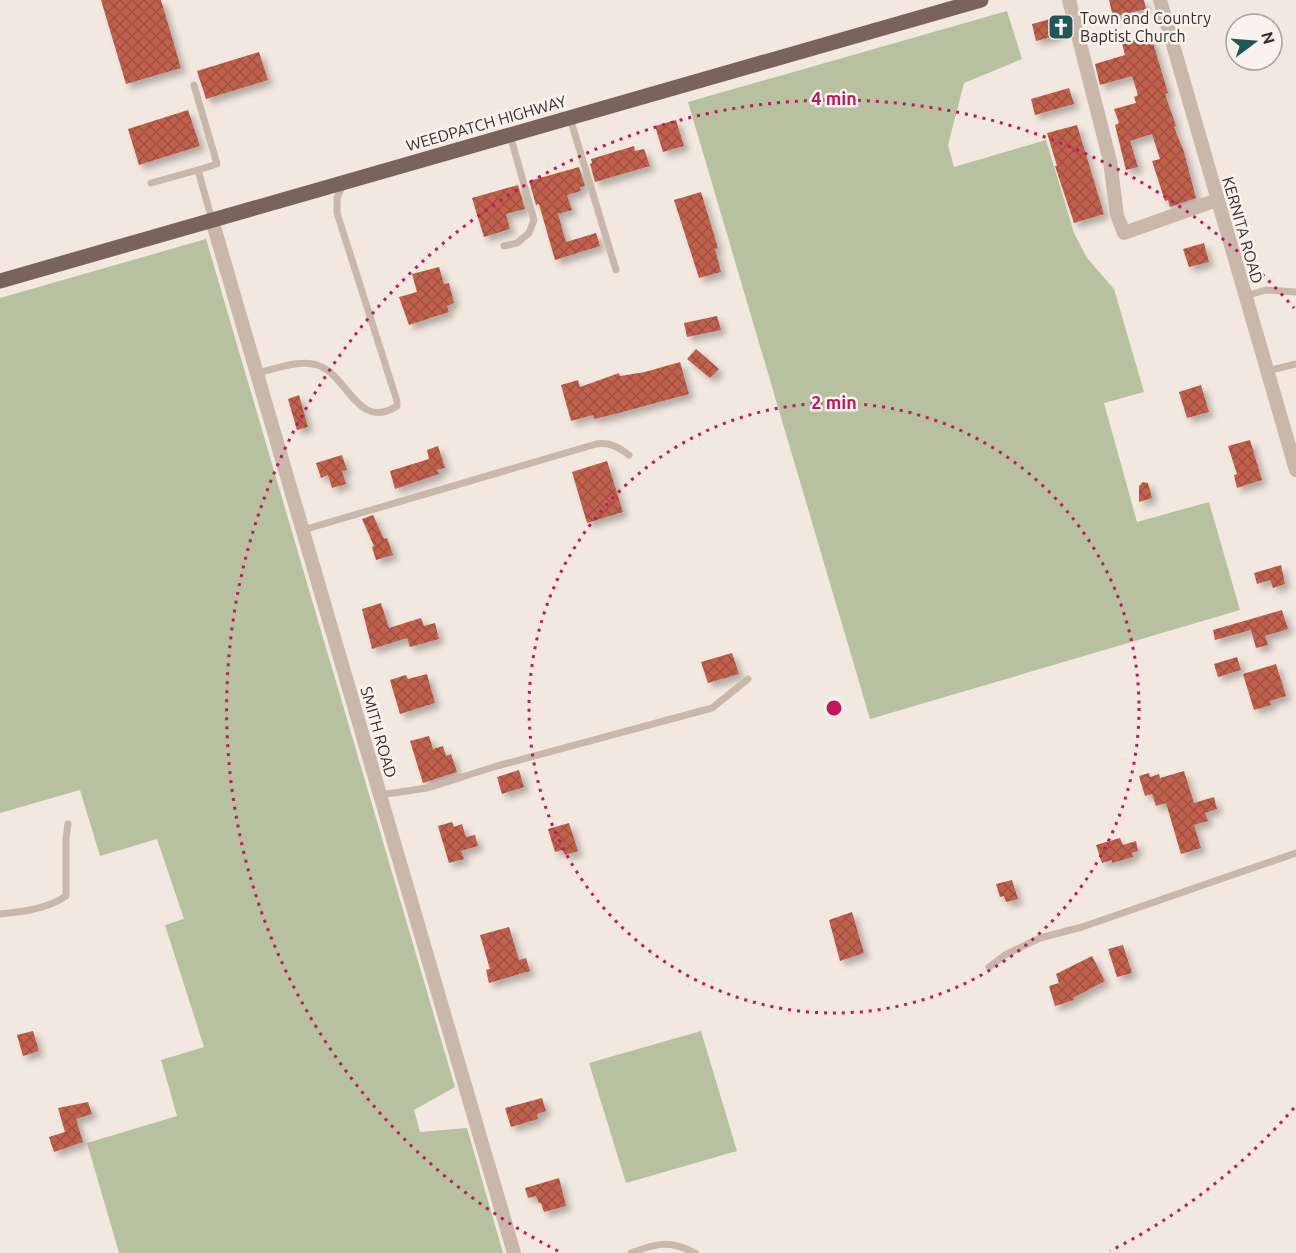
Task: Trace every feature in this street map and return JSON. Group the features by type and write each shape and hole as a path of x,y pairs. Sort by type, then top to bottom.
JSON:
{"main road":[{"name":"WEEDPATCH HIGHWAY","path":"0,280 981,0"}],"street":[{"path":"1069,0 1110,161 1117,215 1124,233 1217,200"},
{"name":"KERNITA ROAD","path":"1160,0 1296,470"},
{"name":"SMITH ROAD","path":"212,220 514,1253"}],"lane":[{"path":"151,183 217,164 194,85"},
{"path":"570,118 616,270"},
{"path":"504,246 517,243 529,233 534,220 510,135"},
{"path":"198,170 212,220"},
{"path":"257,373 306,363 320,365 344,385 357,404 363,408 379,413 397,406 337,213 337,198 344,182"},
{"path":"1245,296 1266,290 1296,292"},
{"path":"1267,370 1296,364"},
{"path":"303,530 596,444 609,443 621,448 629,455"},
{"path":"380,795 427,788 497,766 712,708 748,679"},
{"path":"0,914 20,912 57,902 66,896 68,824"},
{"path":"989,967 1005,955 1040,938 1082,927 1296,853"},
{"path":"631,1253 651,1245 675,1244 695,1253"}],"green space":[{"path":"1007,11 1022,59 964,83 948,145 954,167 1046,140 1074,233 1087,258 1114,289 1144,392 1104,403 1137,522 1209,502 1240,610 870,719 688,102"},
{"path":"206,239 455,1087 414,1110 420,1132 467,1128 503,1253 119,1253 87,1143 177,1116 161,1060 204,1047 165,925 184,919 157,839 100,856 80,790 0,813 0,298"},
{"path":"701,1031 737,1151 626,1183 589,1063"}],"building":[{"path":"101,0 161,0 181,68 126,84"},
{"path":"1109,0 1144,0 1146,9 1113,17"},
{"path":"1054,18 1059,35 1036,41 1032,24"},
{"path":"1151,36 1168,93 1165,94 1176,126 1174,127 1184,152 1196,198 1170,207 1168,200 1165,201 1152,161 1160,159 1152,134 1130,141 1138,167 1126,170 1115,125 1119,123 1114,109 1136,103 1134,97 1138,95 1132,76 1100,85 1095,64 1125,55 1122,43"},
{"path":"259,52 268,80 206,99 197,71"},
{"path":"1069,88 1074,104 1035,115 1031,99"},
{"path":"188,110 200,146 139,165 128,129"},
{"path":"676,120 684,146 663,152 655,126"},
{"path":"1077,125 1104,214 1074,223 1055,166 1057,166 1047,133"},
{"path":"634,146 635,151 644,149 650,166 595,182 590,164 591,159"},
{"path":"579,167 585,186 580,187 581,191 567,195 572,210 558,214 566,242 596,233 600,246 555,260 539,204 536,205 529,181"},
{"path":"518,185 525,209 506,214 510,229 484,237 472,198"},
{"path":"701,192 718,248 715,249 721,272 699,278 674,200"},
{"path":"1204,243 1209,262 1189,267 1183,249"},
{"path":"439,267 444,284 449,283 454,303 447,306 449,312 409,325 399,297 417,292 412,274"},
{"path":"717,316 721,330 687,337 684,323"},
{"path":"696,349 719,369 710,378 687,359"},
{"path":"680,362 689,394 594,419 593,415 571,421 561,385 578,380 580,387 619,373 620,376 645,372"},
{"path":"1201,385 1209,412 1187,418 1179,392"},
{"path":"299,395 308,427 297,430 288,399"},
{"path":"1250,440 1262,480 1237,488 1234,475 1237,474 1228,446"},
{"path":"438,446 445,468 437,470 439,474 395,489 390,471 429,459 427,450"},
{"path":"342,455 347,470 342,471 346,484 332,488 328,475 321,478 316,463"},
{"path":"607,461 623,512 587,523 572,472"},
{"path":"1143,482 1148,483 1152,498 1139,502 1139,486"},
{"path":"373,515 384,539 387,538 393,555 376,560 372,547 374,546 362,519"},
{"path":"1281,565 1285,584 1273,588 1270,580 1257,584 1254,573"},
{"path":"381,603 389,628 421,618 424,626 435,623 439,639 410,647 407,638 372,649 362,609"},
{"path":"1282,610 1288,629 1265,636 1268,645 1256,648 1251,630 1215,640 1213,630"},
{"path":"732,653 739,674 708,683 701,662"},
{"path":"1237,657 1241,670 1218,677 1214,664"},
{"path":"1276,664 1286,696 1270,701 1271,705 1254,710 1243,674"},
{"path":"427,674 435,703 400,714 390,680 406,675 408,679"},
{"path":"429,736 433,749 443,746 446,756 451,754 457,772 423,783 410,741"},
{"path":"519,770 524,787 502,794 497,777"},
{"path":"1184,771 1194,803 1214,797 1217,809 1205,813 1208,821 1194,825 1201,848 1181,854 1166,803 1156,806 1152,794 1145,796 1139,776 1149,773 1150,777 1159,774 1160,778"},
{"path":"452,822 454,827 462,824 466,837 475,835 478,846 461,851 464,859 449,863 438,826"},
{"path":"569,823 578,851 565,855 563,850 555,852 548,829"},
{"path":"1120,838 1123,845 1136,841 1138,851 1132,853 1133,857 1112,863 1112,860 1102,863 1096,845"},
{"path":"1012,880 1018,899 1006,902 1004,896 1000,897 996,884"},
{"path":"852,912 864,953 840,961 829,920"},
{"path":"509,927 519,960 526,958 530,971 489,983 486,970 490,969 480,935"},
{"path":"1123,945 1132,973 1117,977 1108,949"},
{"path":"1092,956 1105,981 1073,998 1074,1000 1055,1006 1049,986 1059,983 1056,974"},
{"path":"33,1031 39,1051 23,1056 17,1035"},
{"path":"542,1098 546,1111 537,1114 538,1119 511,1127 505,1108"},
{"path":"88,1102 92,1114 76,1119 83,1142 54,1152 49,1137 65,1132 58,1108"},
{"path":"559,1178 566,1206 544,1212 536,1196 528,1198 525,1188"}],"place":[{"name":"Town and Country Baptist Church","path":"1061,27"}]}
